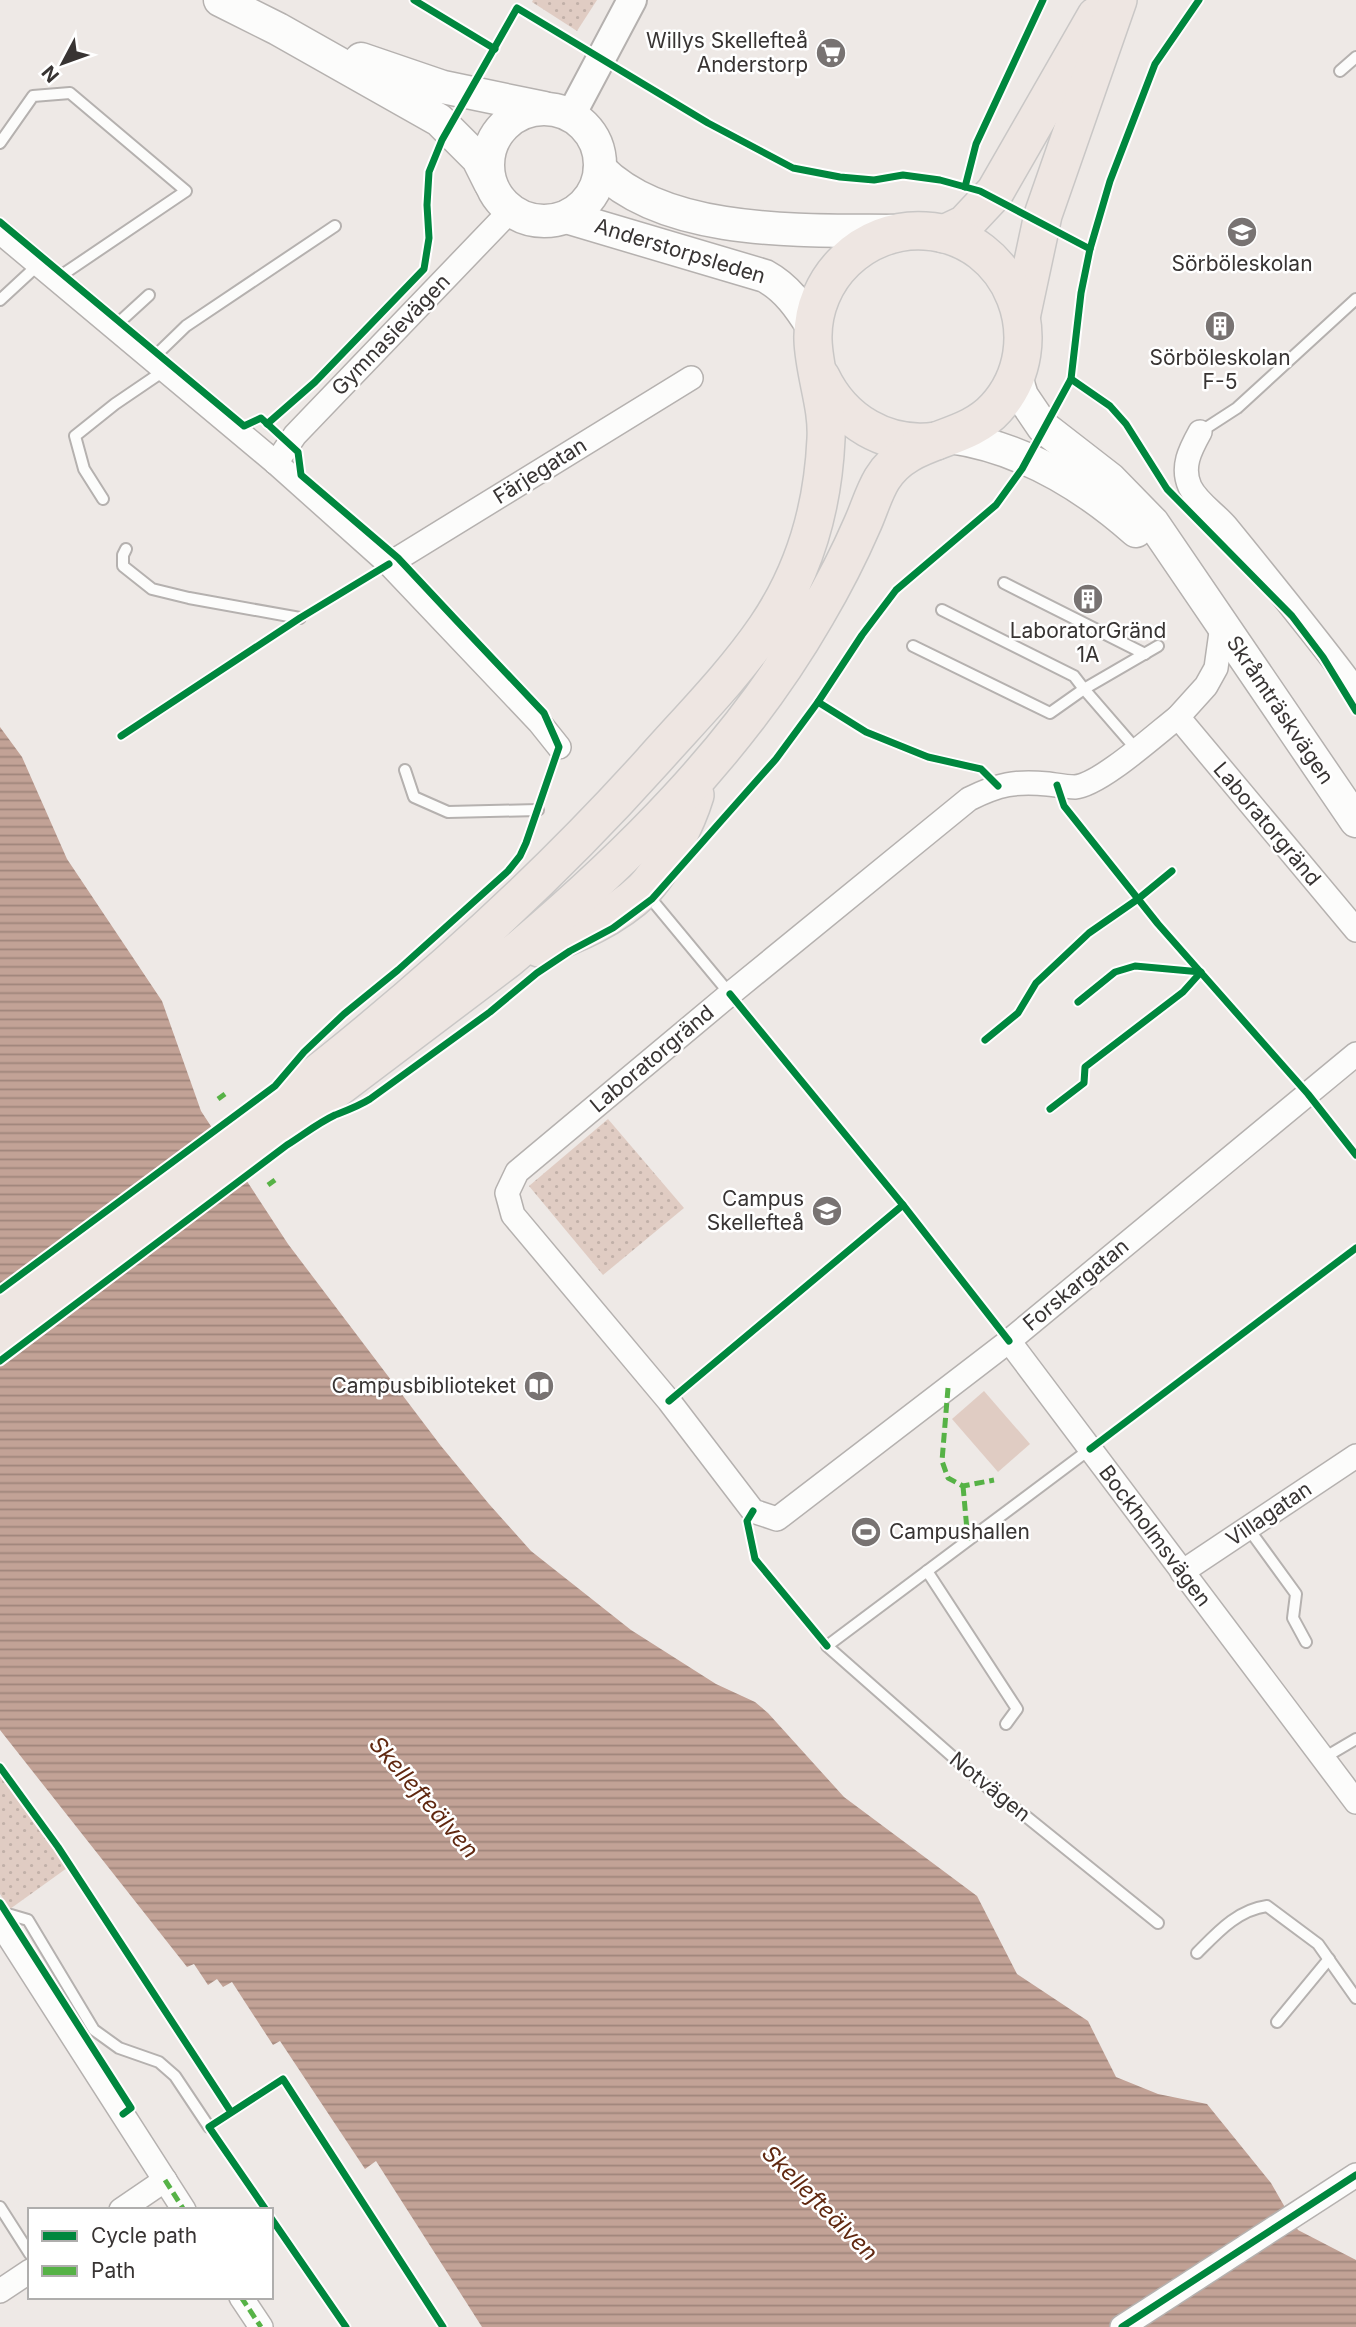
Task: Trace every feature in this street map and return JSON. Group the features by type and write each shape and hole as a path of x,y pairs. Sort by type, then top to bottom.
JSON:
{"highway":[{"path":"944,234 965,224 995,192 1106,0"},
{"path":"1022,313 1043,215 1118,0"},
{"path":"0,1310 270,1124 508,959 575,903 634,846 703,771 769,689 817,615 860,530 879,484 891,466 914,449 946,439 981,422 1009,392 1024,346 1022,313 1016,295 995,262 962,240 944,234 905,231 868,243 841,264 822,292 816,311 813,337 827,430 814,527 801,566 767,626 710,697 617,801 515,902 403,1003 328,1065 270,1124 0,1343"},
{"path":"813,337 819,373 827,390 852,418 891,439 917,442 946,439"},
{"path":"508,959 568,937 610,915 644,889 688,816 703,771"}],"main road":[{"path":"220,0 278,29 439,121 478,159 502,199"},
{"path":"278,29 443,87 564,113 584,125 598,149 600,169 597,186 588,201 566,217"},
{"path":"502,199 489,178 488,160 493,141 502,128 515,117 531,110 564,113"},
{"name":"Anderstorpsleden","path":"600,169 619,186 655,205 709,220 784,230 905,231"},
{"name":"Anderstorpsleden","path":"502,199 538,221 566,217 765,276 788,293 813,337"},
{"name":"Skråmträskvägen","path":"1016,377 1022,396 1043,427 1110,479 1153,523 1356,821"},
{"name":"Skråmträskvägen","path":"946,439 989,444 1012,453 1046,468 1111,508 1205,599"}],"street":[{"path":"564,113 632,0"},
{"name":"Gymnasievägen","path":"276,463 295,435 502,199"},
{"path":"0,232 276,463 389,564 539,722 559,747"},
{"name":"Färjegatan","path":"389,564 691,378"},
{"path":"1200,432 1188,454 1186,471 1197,498 1224,523 1257,566 1287,598 1356,690"},
{"name":"Laboratorgränd","path":"753,1511 669,1401 513,1215 507,1193 517,1172 970,799 994,787 1010,783 1077,787 1098,779 1178,717 1206,686 1216,668 1222,625"},
{"name":"Laboratorgränd","path":"1178,717 1356,930"},
{"name":"Forskargatan","path":"753,1511 777,1519 1009,1341 1356,1055"},
{"name":"Bockholmsvägen","path":"1009,1341 1356,1802"},
{"name":"Villagatan","path":"1182,1572 1356,1456"},
{"path":"0,1923 183,2208"},
{"path":"1122,2327 1356,2175"},
{"path":"124,2208 165,2180"},
{"path":"0,2291 28,2273"},
{"path":"242,2299 261,2327"}],"lane":[{"path":"1340,71 1356,57"},
{"path":"0,143 33,96 70,93 186,191 0,300"},
{"path":"103,499 84,470 75,436 159,364 186,326 335,226"},
{"path":"114,327 149,295"},
{"path":"1200,432 1237,408 1356,299"},
{"path":"126,549 123,555 124,566 152,589 300,618"},
{"path":"1004,583 1145,654"},
{"path":"942,610 1074,676 1136,749"},
{"path":"913,646 1050,713 1084,689 1158,646"},
{"path":"405,770 414,797 448,812 538,810"},
{"path":"644,889 730,994"},
{"path":"1006,1724 1017,1709 928,1571 1090,1449"},
{"path":"1248,1528 1296,1594 1293,1618 1306,1642"},
{"name":"Notvägen","path":"928,1571 827,1646 995,1794 1158,1923"},
{"path":"1322,1759 1356,1740"},
{"path":"1197,1953 1233,1920 1252,1908 1267,1906 1318,1944 1356,1998"},
{"path":"0,1917 12,1914 28,1920 94,2029 119,2048 159,2062 175,2076 209,2127"},
{"path":"1277,2022 1329,1959"},
{"path":"0,2207 28,2251"}],"shaded area":[{"path":"597,0 577,31 532,2"},
{"path":"608,1119 684,1208 603,1275 529,1186"},
{"path":"984,1391 1030,1444 998,1472 952,1419"},
{"path":"0,1776 67,1868 10,1909 0,1894"}],"water":[{"name":"Skellefteälven","path":"0,727 22,757 67,859 162,1001 201,1111 288,1244 441,1446 489,1504 531,1551 631,1630 716,1684 755,1702 844,1797 977,1896 1017,1974 1088,2021 1116,2077 1158,2094 1207,2104 1271,2183 1298,2230 1356,2260 1356,2327 482,2327 376,2161 365,2169 280,2041 273,2045 232,1982 223,1987 217,1979 208,1985 194,1964 187,1967 0,1730"}],"marked path":[{"path":"218,1099 225,1094"},
{"path":"268,1185 275,1180"},
{"path":"948,1388 942,1461 948,1478 963,1486 994,1480"},
{"path":"963,1486 968,1541"},
{"path":"165,2180 183,2208"},
{"path":"242,2299 261,2327"}],"cycle path":[{"path":"414,0 495,49"},
{"path":"965,187 976,144 1043,0"},
{"path":"1090,249 1110,181 1155,64 1199,0"},
{"path":"0,1361 287,1145 329,1118 370,1099 490,1012 537,973 570,951 613,928 652,899 776,759 896,590 996,505 1022,469 1071,379 1081,293 1090,249 980,191 940,180 903,175 874,180 793,168 708,123 517,8 442,140 429,172 429,238 424,269 315,382 267,424"},
{"path":"0,222 244,426 261,418 298,452 301,475 398,558 544,713 559,747 526,843 508,871 398,970 344,1014 304,1052 275,1086 0,1290"},
{"path":"1071,379 1110,406 1126,424 1167,489 1292,616 1323,657 1356,711"},
{"path":"121,736 300,618 389,564"},
{"path":"818,702 866,732 928,757 981,769 998,786"},
{"path":"1057,785 1064,806 1158,924 1308,1094 1356,1155"},
{"path":"985,1040 1018,1013 1036,983 1089,933 1172,871"},
{"path":"1050,1109 1084,1083 1085,1067 1183,992 1201,972 1135,966 1115,972 1078,1002"},
{"path":"730,994 903,1205 1009,1341"},
{"path":"669,1401 903,1205"},
{"path":"1090,1449 1356,1248"},
{"path":"753,1511 747,1521 755,1559 827,1646"},
{"path":"0,1767 58,1847 231,2112"},
{"path":"0,1903 131,2108 123,2114"},
{"path":"265,2208 209,2127 283,2079 443,2327"},
{"path":"1122,2327 1356,2175"},
{"path":"273,2221 346,2327"}],"place":[{"name":"Willys Skellefteå Anderstorp","path":"831,53"},
{"name":"Sörböleskolan","path":"1242,232"},
{"name":"Sörböleskolan F-5","path":"1220,326"},
{"name":"LaboratorGränd 1A","path":"1088,599"},
{"name":"Campus Skellefteå","path":"827,1211"},
{"name":"Campusbiblioteket","path":"539,1386"},
{"name":"Campushallen","path":"866,1532"}]}
